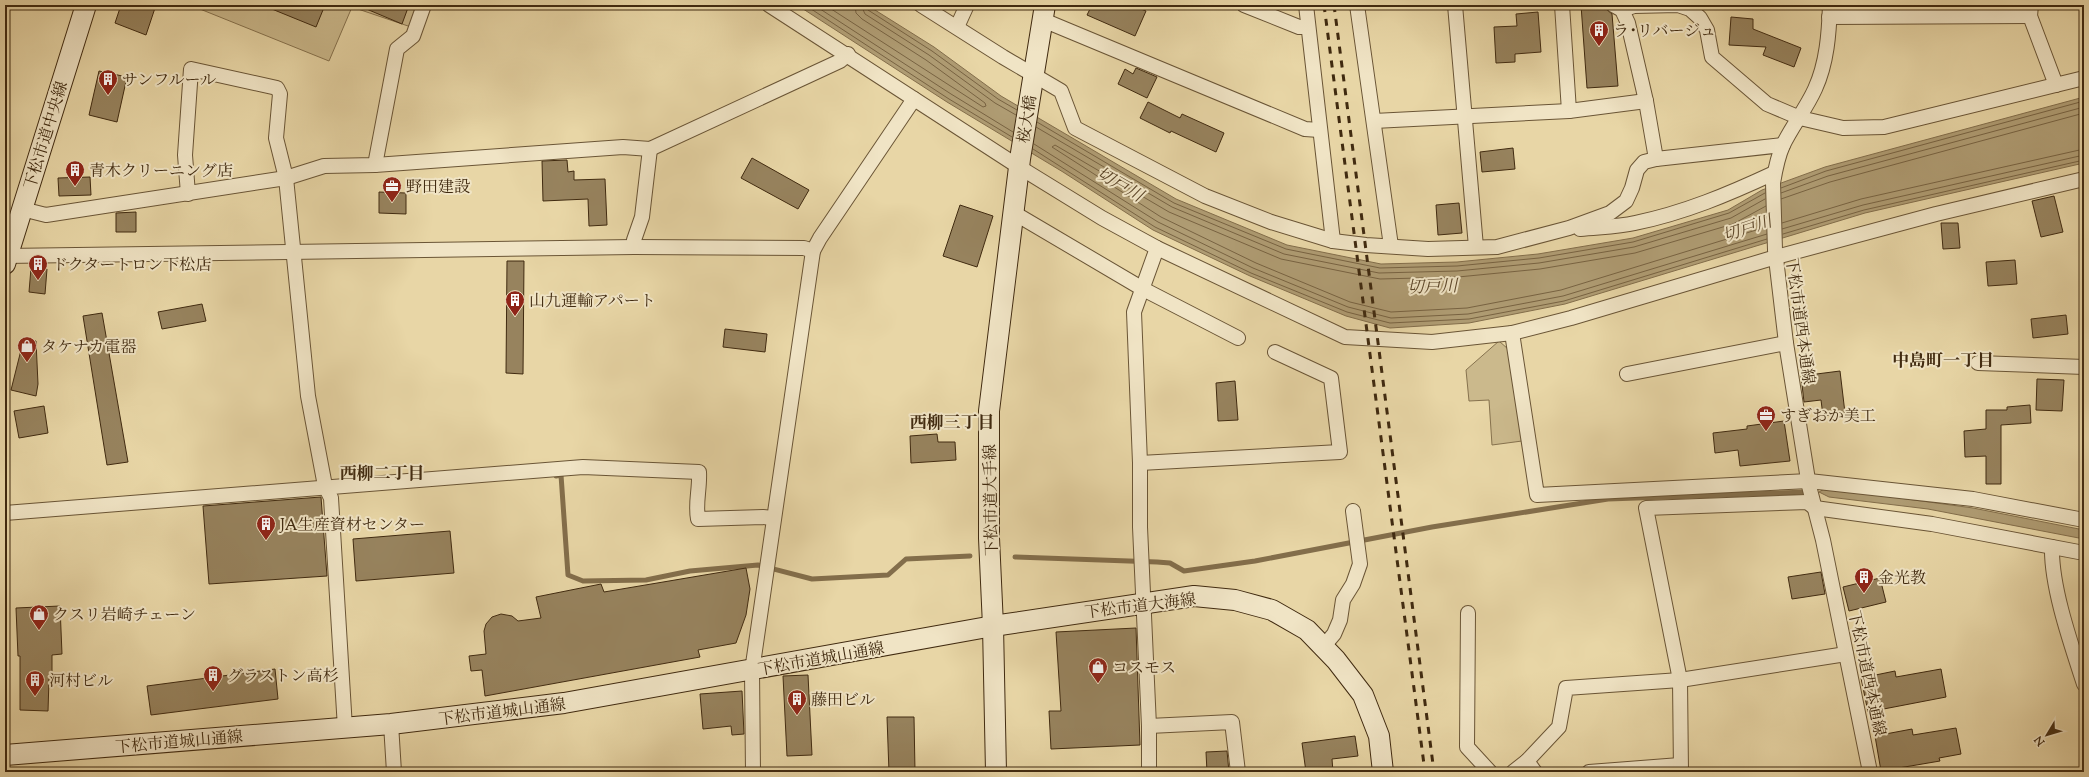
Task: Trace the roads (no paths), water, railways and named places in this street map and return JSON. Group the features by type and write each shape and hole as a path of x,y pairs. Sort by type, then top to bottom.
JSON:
{"street":[{"name":"下松市道中央線","path":"6,259 86,5"},
{"path":"375,165 397,49 413,36 424,5"},
{"path":"769,5 848,54 914,99 1019,163 1102,218 1157,248 1345,337 1432,342 1512,333 1571,318 1775,254 2084,179"},
{"path":"922,5 1032,77 1061,91 1075,128 1205,196 1271,222 1333,241 1366,245 1428,249 1497,247 1569,228 1610,213 1626,201 1632,188 1637,170 1644,162 1656,159 1783,146"},
{"path":"957,27 967,5"},
{"path":"1244,5 1299,27 1308,27"},
{"path":"1306,5 1319,130 1333,241"},
{"path":"1357,5 1390,246"},
{"path":"1455,5 1476,248"},
{"path":"1562,5 1569,111"},
{"path":"1656,159 1646,101 1628,23 1617,8 1678,5 1690,9 1700,18 1707,30 1708,46 1712,57 1766,104 1800,118 1843,128 1884,127 2084,78"},
{"path":"1569,228 1577,230 1634,224 1672,214 1773,178 1783,146 1800,118 1819,78 1827,48 1830,11 2030,11 2056,85"},
{"path":"1032,77 1044,13 1304,129 1319,130"},
{"path":"22,209 46,215 286,178 324,166 375,165 623,147 650,149 788,86 840,61 848,54"},
{"path":"188,194 185,155 191,69 277,88 280,94 276,138 286,178 292,253 308,396 325,486 331,498 345,728"},
{"name":"桜大橋","path":"1019,163 1032,77"},
{"path":"754,772 752,671 813,251 820,238 914,99"},
{"path":"1374,121 1569,111 1646,101"},
{"path":"634,247 634,240 642,217 650,149"},
{"name":"下松市道大手線","path":"996,772 993,626 989,538 989,411 1019,163"},
{"name":"下松市道西本通線","path":"1773,178 1775,254 1786,343 1811,493 1870,772"},
{"path":"1014,213 1143,290 1238,338"},
{"path":"6,259 634,247 804,248 813,251"},
{"path":"1149,772 1149,726 1140,527 1140,463 1134,312 1157,248"},
{"path":"1512,333 1537,495 1811,493 1973,499 2084,520"},
{"path":"1627,374 1786,343"},
{"path":"1140,463 1340,452 1331,378 1275,352"},
{"path":"1978,364 2084,367"},
{"path":"5,513 325,486 583,467 699,472 700,489 696,506 698,520 763,517 774,518"},
{"path":"1811,493 1932,524 2084,553"},
{"path":"1589,772 1680,769 1680,680 1646,508 1806,502 1811,493"},
{"path":"1323,647 1334,634 1340,620 1343,600 1353,584 1360,564 1356,546 1353,512"},
{"path":"2052,546 2052,566 2078,647 2084,684"},
{"name":"下松市道大海線","path":"993,626 1144,602 1194,596 1235,600 1272,610 1307,630 1323,647 1362,695 1379,736 1383,772"},
{"path":"1468,613 1468,747 1490,772"},
{"name":"下松市道城山通線","path":"5,755 391,724 564,703 752,671 993,626"},
{"path":"1513,772 1531,767 1559,727 1566,688 1680,680 1846,654"},
{"path":"1149,726 1232,722 1238,772"},
{"path":"391,724 394,772"}],"water":[{"name":"切戸川","path":"797,5 867,5 934,47 1001,96 1176,199 1287,245 1381,264 1457,262 1538,254 1633,238 1728,210 1762,190 1825,167 2084,97 2084,163 1865,213 1565,304 1469,323 1390,328 1346,316 1250,276 1153,230 1063,172 947,102"},
{"path":"1826,488 1973,508 2084,530 2084,539 1928,509 1829,497 1819,492"}],"waterway":[{"path":"556,476 561,475 568,575 583,581 646,580 690,571 758,565 812,579 888,575 906,559 970,556"},
{"path":"1015,557 1170,563 1184,571 1255,561 1432,527 1608,499 1809,492"}],"railway":[{"path":"1324,5 1425,772"},
{"path":"1334,5 1434,772"}],"place":[{"name":"ラ･リバージュ","path":"1599,47"},
{"name":"サンフルール","path":"108,96"},
{"name":"青木クリーニング店","path":"75,187"},
{"name":"野田建設","path":"392,203"},
{"name":"ドクタートロン下松店","path":"38,281"},
{"name":"山九運輸アパート","path":"515,317"},
{"name":"タケナカ電器","path":"27,363"},
{"name":"すぎおか美工","path":"1766,432"},
{"name":"JA生産資材センター","path":"266,541"},
{"name":"金光教","path":"1864,594"},
{"name":"クスリ岩崎チェーン","path":"39,631"},
{"name":"コスモス","path":"1098,684"},
{"name":"グラストン高杉","path":"213,692"},
{"name":"河村ビル","path":"35,697"},
{"name":"藤田ビル","path":"797,716"}],"district":[{"name":"中島町一丁目","path":"1943,360"},
{"name":"西柳三丁目","path":"952,422"},
{"name":"西柳二丁目","path":"382,473"}]}
